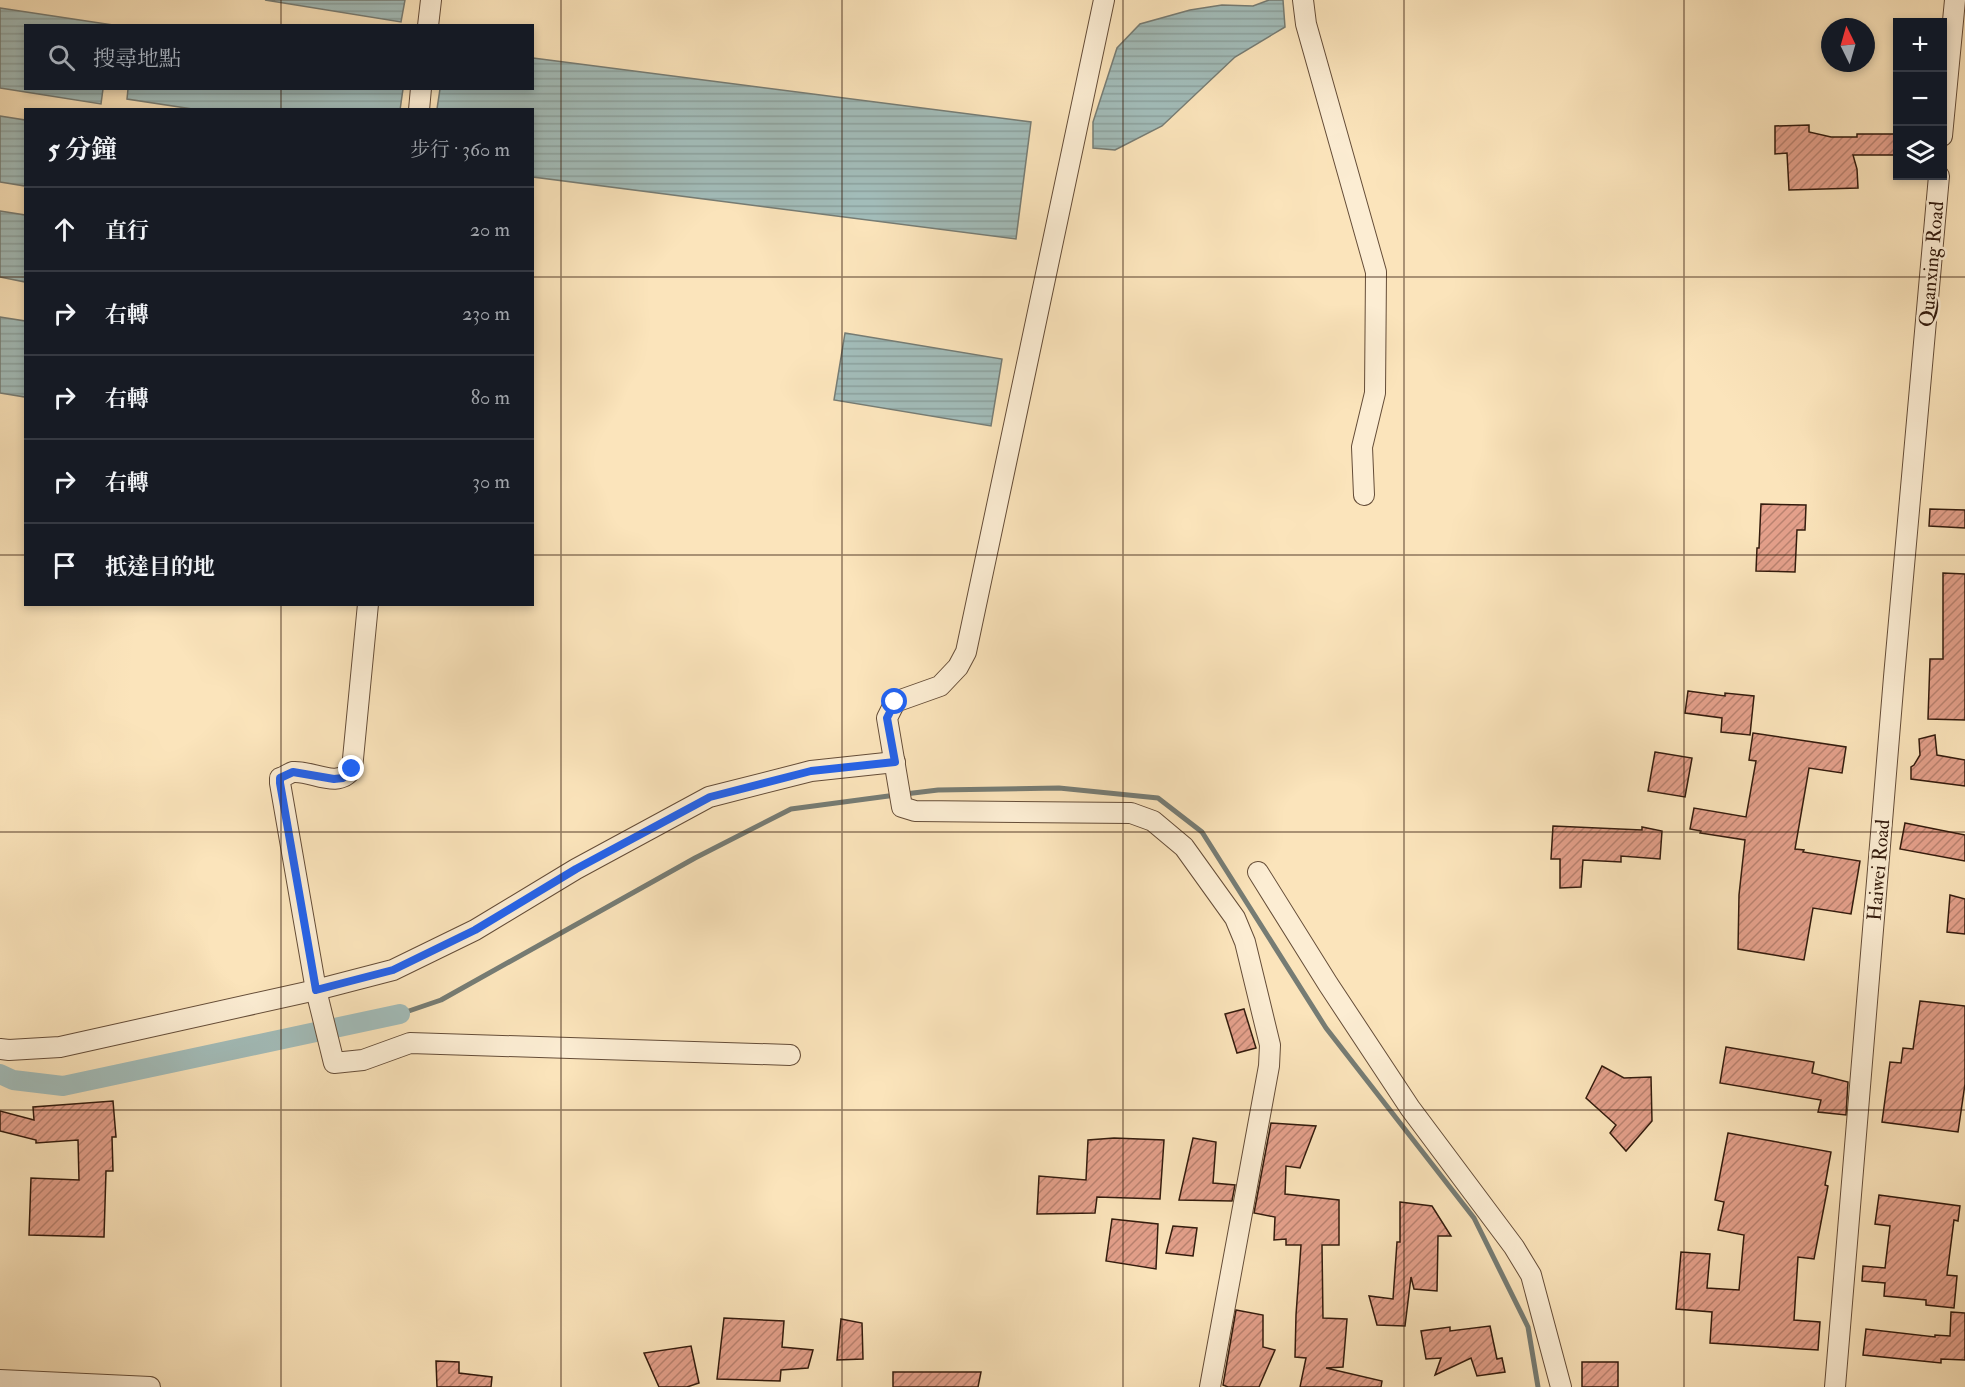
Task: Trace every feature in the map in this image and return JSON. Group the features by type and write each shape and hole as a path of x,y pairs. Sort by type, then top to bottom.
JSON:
{"street":[{"path":"428,24 431,0"},
{"path":"1104,0 966,652 958,668 940,686 895,702 887,718 902,807 915,811 1131,813 1142,816 1153,821 1184,847 1235,918 1245,942 1269,1045 1269,1066 1210,1387"},
{"path":"1303,0 1306,24 1376,272 1375,393 1362,447 1364,495"},
{"path":"1943,126 1955,0"},
{"path":"419,108 421,90"},
{"name":"Quanxing Road","path":"1923,353 1939,180"},
{"name":"Haiwei Road","path":"1835,1387 1923,353"},
{"path":"368,606 352,769 343,778 334,779 293,772 280,778 317,995 334,1063 363,1060 410,1043 790,1055"},
{"path":"0,1049 60,1047 317,995 393,970 475,930 576,869 710,797 811,771 896,768"},
{"path":"1258,872 1410,1108 1514,1247 1531,1275 1561,1387"},
{"path":"0,1380 150,1387"}],"water":[{"path":"265,0 405,0 401,22"},
{"path":"1269,0 1283,0 1285,27 1235,57 1162,126 1115,150 1093,148 1093,122 1117,48 1140,24 1190,10 1222,5 1253,6"},
{"path":"0,8 106,24 24,24 24,90 103,90 101,104 0,88"},
{"path":"534,58 1031,122 1016,239 534,177 534,108 437,108 440,90 534,90"},
{"path":"128,90 403,90 400,108 186,108 127,99"},
{"path":"0,116 24,120 24,186 0,182"},
{"path":"0,211 24,215 24,282 0,277"},
{"path":"0,317 24,321 24,397 0,393"},
{"path":"845,333 1002,359 991,426 834,400"}],"building":[{"path":"1809,125 1809,132 1831,137 1893,134 1893,155 1853,155 1857,169 1858,188 1789,190 1787,153 1775,154 1775,126"},
{"path":"1761,504 1806,505 1805,530 1797,530 1795,572 1756,571"},
{"path":"1930,509 1965,510 1965,528 1929,526"},
{"path":"1943,573 1965,574 1965,720 1928,719 1930,659 1943,659"},
{"path":"1688,691 1725,696 1725,693 1754,696 1750,735 1721,732 1722,718 1685,713"},
{"path":"1753,733 1846,747 1842,773 1809,768 1795,849 1860,861 1851,914 1813,908 1804,960 1738,949 1739,895 1745,840 1700,833 1701,831 1690,829 1694,808 1746,817 1756,761 1749,760"},
{"path":"1935,735 1937,755 1965,760 1965,786 1911,779 1911,767 1920,755 1919,739"},
{"path":"1655,752 1692,758 1685,797 1648,791"},
{"path":"1905,823 1965,835 1965,861 1900,849"},
{"path":"1553,826 1642,830 1642,827 1662,831 1660,859 1621,856 1621,862 1583,860 1581,887 1560,888 1560,859 1551,859"},
{"path":"1950,895 1965,899 1965,934 1947,932"},
{"path":"1920,1001 1965,1006 1965,1084 1958,1132 1882,1122 1890,1062 1901,1063 1903,1048 1913,1049"},
{"path":"1244,1009 1256,1048 1237,1053 1225,1014"},
{"path":"1726,1047 1814,1062 1812,1073 1848,1082 1846,1115 1818,1112 1821,1100 1720,1083"},
{"path":"1602,1066 1624,1078 1651,1077 1652,1121 1626,1151 1610,1133 1616,1125 1586,1098"},
{"path":"113,1101 116,1137 112,1137 113,1171 106,1171 104,1237 29,1235 31,1178 79,1180 78,1140 36,1143 36,1140 0,1131 0,1111 34,1120 33,1107"},
{"path":"1271,1123 1316,1126 1300,1168 1286,1166 1285,1194 1339,1200 1339,1245 1322,1245 1323,1318 1347,1319 1343,1367 1326,1368 1382,1381 1381,1387 1300,1387 1306,1358 1295,1357 1301,1245 1286,1245 1286,1239 1274,1240 1275,1217 1254,1213"},
{"path":"1728,1133 1831,1152 1825,1185 1828,1186 1814,1259 1798,1257 1794,1320 1820,1322 1818,1350 1710,1343 1712,1312 1676,1309 1681,1252 1710,1254 1707,1288 1739,1290 1744,1235 1718,1230 1724,1202 1715,1200"},
{"path":"1114,1138 1164,1140 1160,1199 1097,1197 1095,1213 1037,1214 1039,1176 1086,1180 1088,1140"},
{"path":"1193,1138 1216,1142 1213,1183 1235,1185 1232,1201 1179,1200"},
{"path":"1879,1195 1960,1206 1958,1221 1954,1220 1947,1275 1957,1276 1954,1308 1926,1305 1926,1300 1884,1296 1885,1283 1862,1281 1863,1266 1885,1268 1890,1226 1875,1224"},
{"path":"1400,1202 1432,1206 1451,1236 1438,1236 1437,1291 1414,1289 1411,1277 1405,1326 1377,1325 1369,1296 1393,1299 1397,1242 1400,1242"},
{"path":"1112,1219 1158,1224 1156,1269 1106,1261"},
{"path":"1173,1226 1197,1228 1193,1256 1166,1253"},
{"path":"1236,1310 1263,1315 1263,1347 1275,1350 1259,1387 1223,1385"},
{"path":"1951,1312 1965,1313 1965,1360 1941,1359 1941,1363 1863,1355 1866,1329 1935,1337 1935,1335 1950,1336"},
{"path":"724,1318 784,1321 782,1347 813,1350 808,1368 781,1370 780,1381 717,1379"},
{"path":"841,1319 862,1323 863,1359 837,1360"},
{"path":"1490,1326 1497,1359 1502,1358 1505,1372 1477,1376 1471,1358 1435,1375 1441,1358 1426,1359 1421,1331 1450,1327 1450,1331"},
{"path":"691,1346 699,1383 687,1387 659,1387 644,1353"},
{"path":"436,1361 459,1362 459,1373 492,1377 491,1387 437,1387"},
{"path":"1582,1362 1618,1362 1618,1387 1582,1387"},
{"path":"893,1372 981,1372 978,1387 893,1387"}],"waterway":[{"path":"905,794 938,790 1059,788 1158,798 1202,832 1326,1028 1474,1218 1528,1327 1538,1387"},
{"path":"400,1014 441,1000 695,858 791,809 896,795"},
{"path":"0,1074 13,1080 63,1086 400,1014"}],"route":[{"path":"352,769 343,778 334,779 293,772 280,778 316,990 393,970 475,930 576,869 710,797 811,771 895,762 887,718 895,702"}]}
